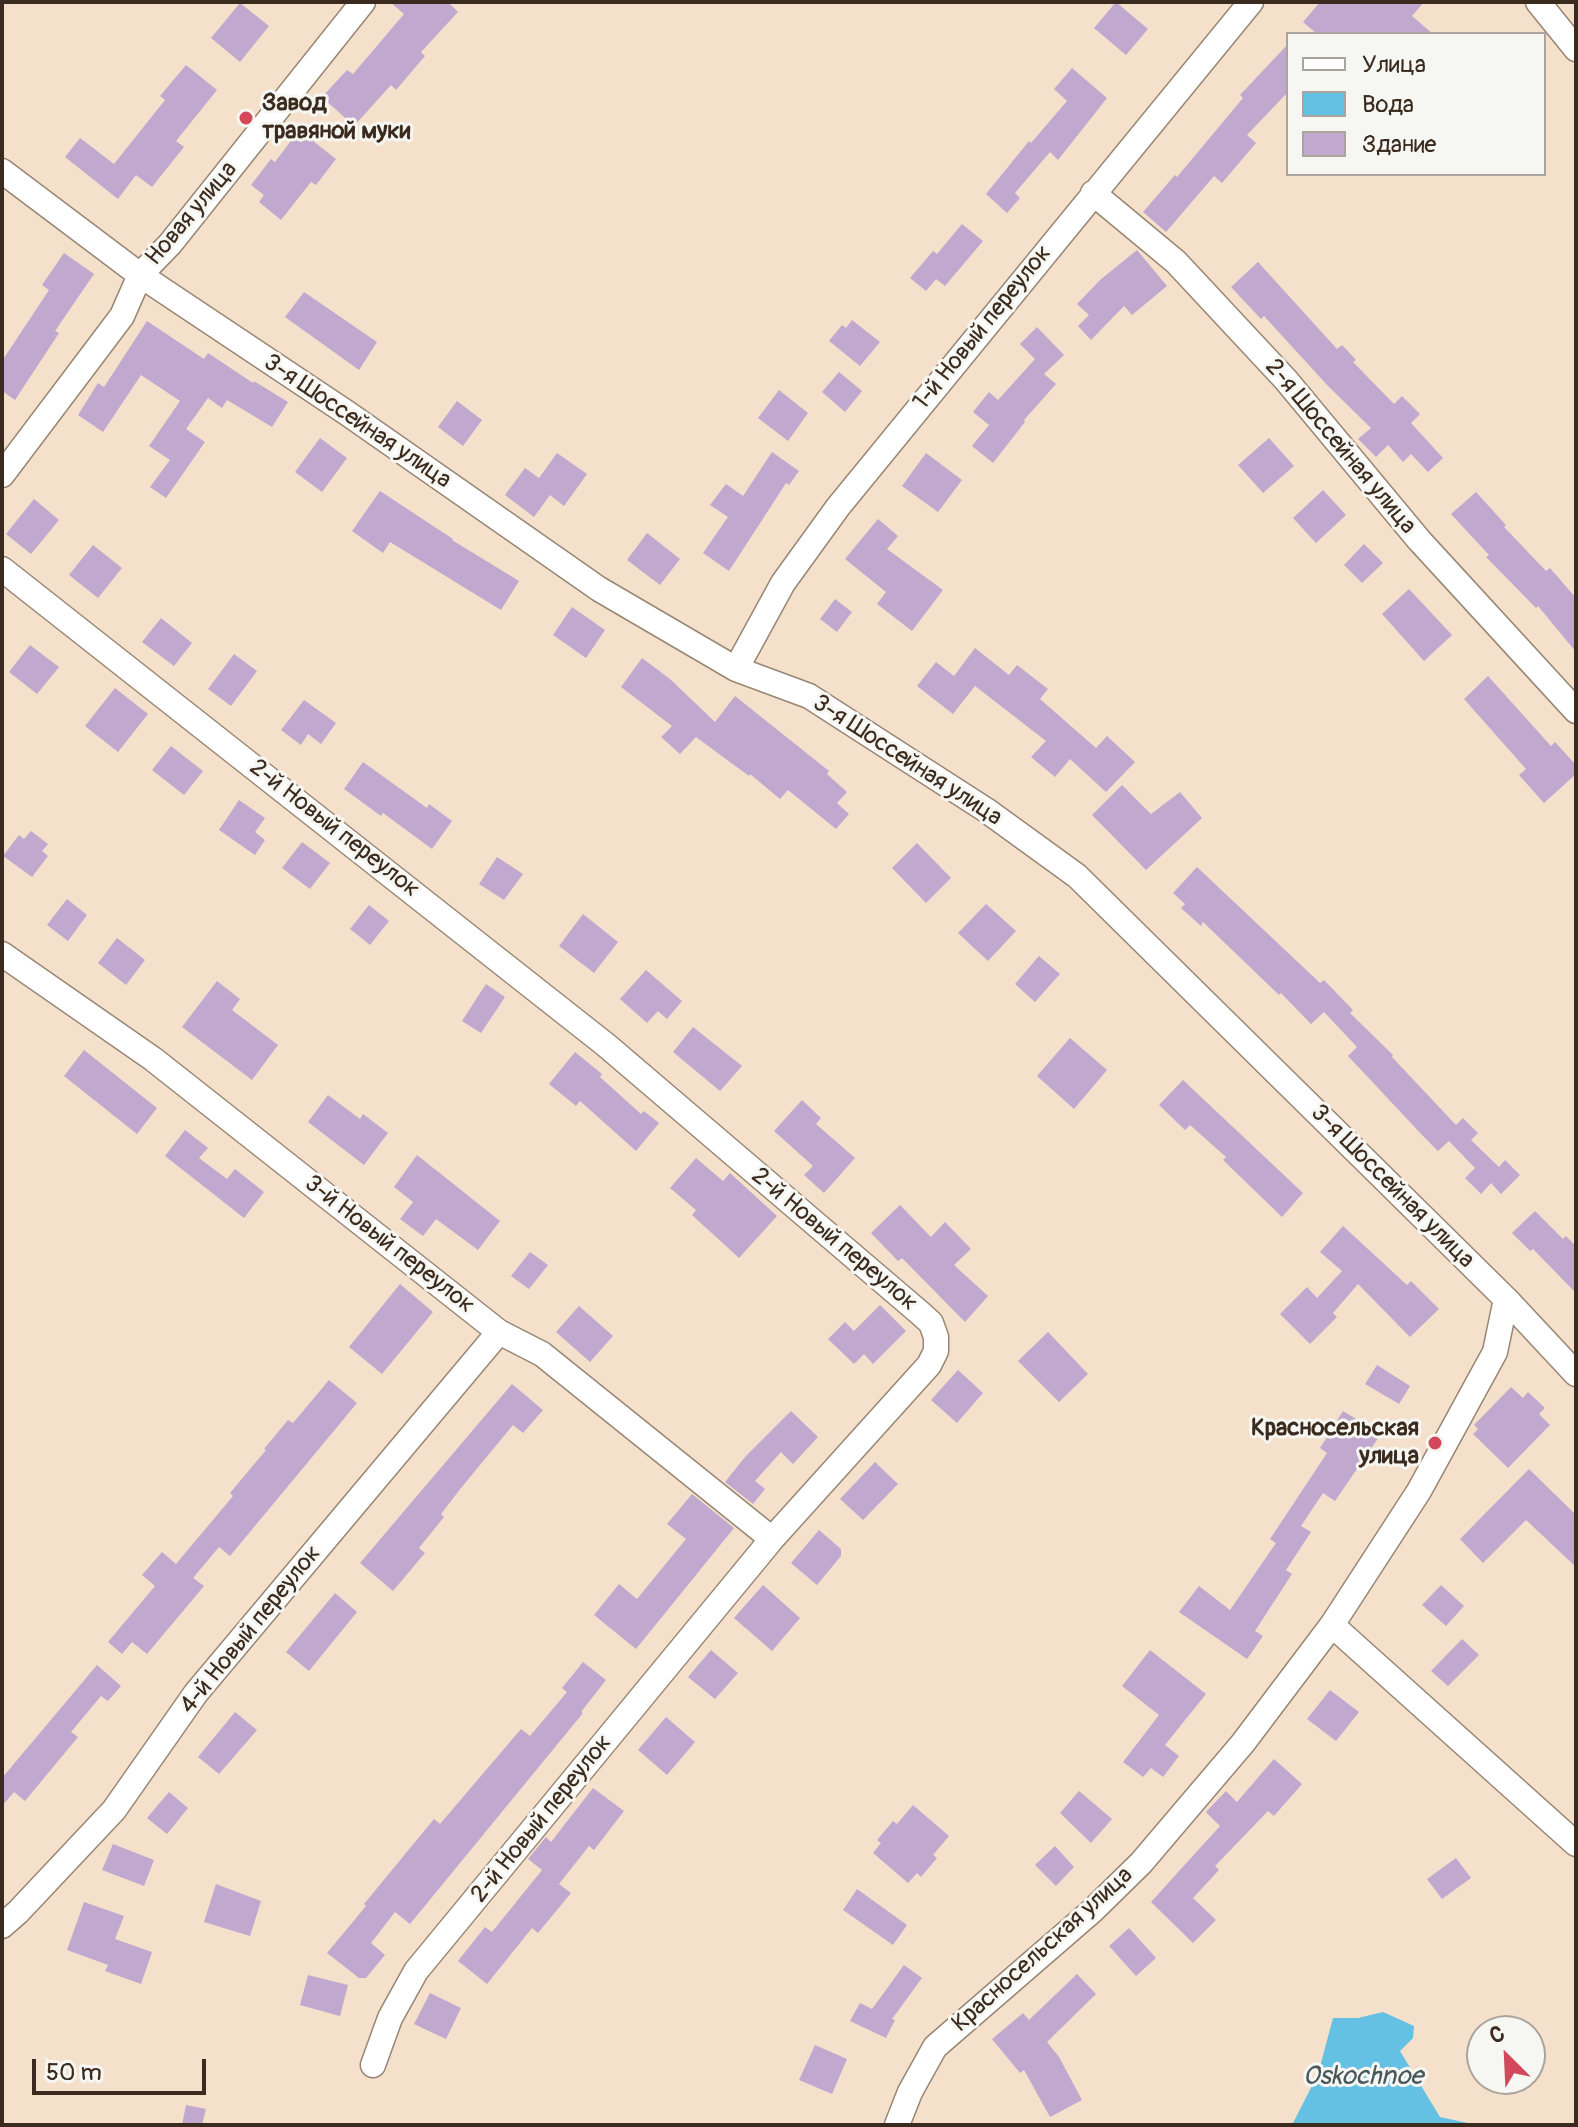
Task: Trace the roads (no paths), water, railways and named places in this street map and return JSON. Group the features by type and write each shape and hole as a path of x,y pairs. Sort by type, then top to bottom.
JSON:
{"street":[{"name":"Новая улица","path":"2,475 122,316 140,275 170,244 363,2"},
{"name":"1-й Новый переулок","path":"736,669 783,583 838,507 1251,2"},
{"path":"1538,2 1576,49"},
{"name":"Новая улица","path":"2,171 140,275"},
{"name":"2-я Шоссейная улица","path":"1093,193 1176,262 1276,369 1419,540 1576,711"},
{"name":"3-я Шоссейная улица","path":"140,275 334,404 599,589 736,669 809,696 986,810 1077,876 1506,1299 1576,1374"},
{"name":"2-й Новый переулок","path":"2,569 606,1045 931,1323 936,1337 936,1351 929,1365 772,1539 416,1971 390,2018 373,2065"},
{"name":"3-й Новый переулок","path":"2,954 153,1059 499,1332 542,1354 772,1539"},
{"name":"Красносельская улица","path":"897,2125 910,2092 935,2047 1092,1911 1141,1863 1243,1743 1332,1625 1419,1491 1495,1352 1506,1299"},
{"name":"4-й Новый переулок","path":"2,1926 114,1810 196,1693 499,1332"},
{"path":"1332,1625 1576,1844"}],"water":[{"name":"Oskochnoe","path":"1383,2012 1414,2026 1413,2038 1400,2051 1440,2117 1477,2125 1254,2125 1293,2123 1318,2074 1333,2018 1358,2018"}],"place":[{"name":"Завод травяной муки","path":"246,118"},
{"name":"Красносельская улица","path":"1435,1443"}]}
